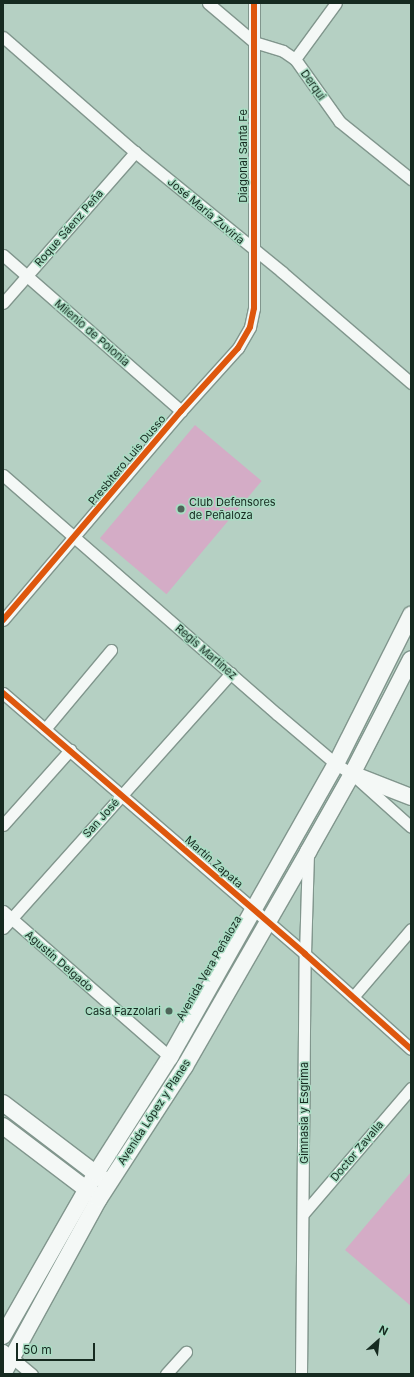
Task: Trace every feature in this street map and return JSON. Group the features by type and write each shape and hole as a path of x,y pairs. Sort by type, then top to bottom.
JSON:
{"main road":[{"name":"Avenida Vera Peñaloza","path":"170,1057 336,764 411,615"},
{"path":"308,852 352,774 411,659"},
{"path":"352,774 411,797"},
{"name":"Avenida López y Planes","path":"3,1374 8,1354 99,1199 185,1066 308,852"},
{"name":"Avenida López y Planes","path":"3,1336 96,1173 170,1057"},
{"path":"3,1103 109,1183"},
{"path":"3,1126 99,1199"}],"street":[{"name":"Derqui","path":"208,3 254,42 283,51 295,59 340,122 411,179"},
{"name":"Diagonal Santa Fe","path":"254,3 254,308"},
{"path":"295,59 336,3"},
{"name":"José María Zuviría","path":"3,37 135,152 253,250 282,272 411,383"},
{"name":"Roque Sáenz Peña","path":"3,304 135,152"},
{"name":"Milenio de Polonia","path":"3,255 181,411"},
{"name":"Presbítero Luis Dusso","path":"3,620 181,411 243,341 250,327 254,308"},
{"name":"Regis Martínez","path":"3,475 336,764 352,774 411,827"},
{"path":"45,729 111,650"},
{"name":"San José","path":"3,928 7,915 122,795 231,673"},
{"name":"Martín Zapata","path":"3,693 268,922 411,1049"},
{"path":"3,825 70,750"},
{"name":"Gimnasia y Esgrima","path":"301,1374 304,954 308,852"},
{"name":"Agustín Delgado","path":"7,915 170,1057"},
{"path":"353,998 411,929"},
{"name":"Doctor Zavalla","path":"303,1214 411,1088"},
{"path":"166,1374 186,1352"},
{"path":"8,1354 32,1374"}],"shaded area":[{"name":"Club Defensores de Peñaloza","path":"195,425 262,481 167,594 100,538"},
{"path":"411,1172 411,1306 345,1250"}],"cycle path":[{"path":"3,620 181,411 238,348 250,327 254,308 254,3"},
{"path":"3,693 305,954 411,1049"}],"place":[{"name":"Club Defensores de Peñaloza","path":"181,509"},
{"name":"Casa Fazzolari","path":"169,1011"}]}
